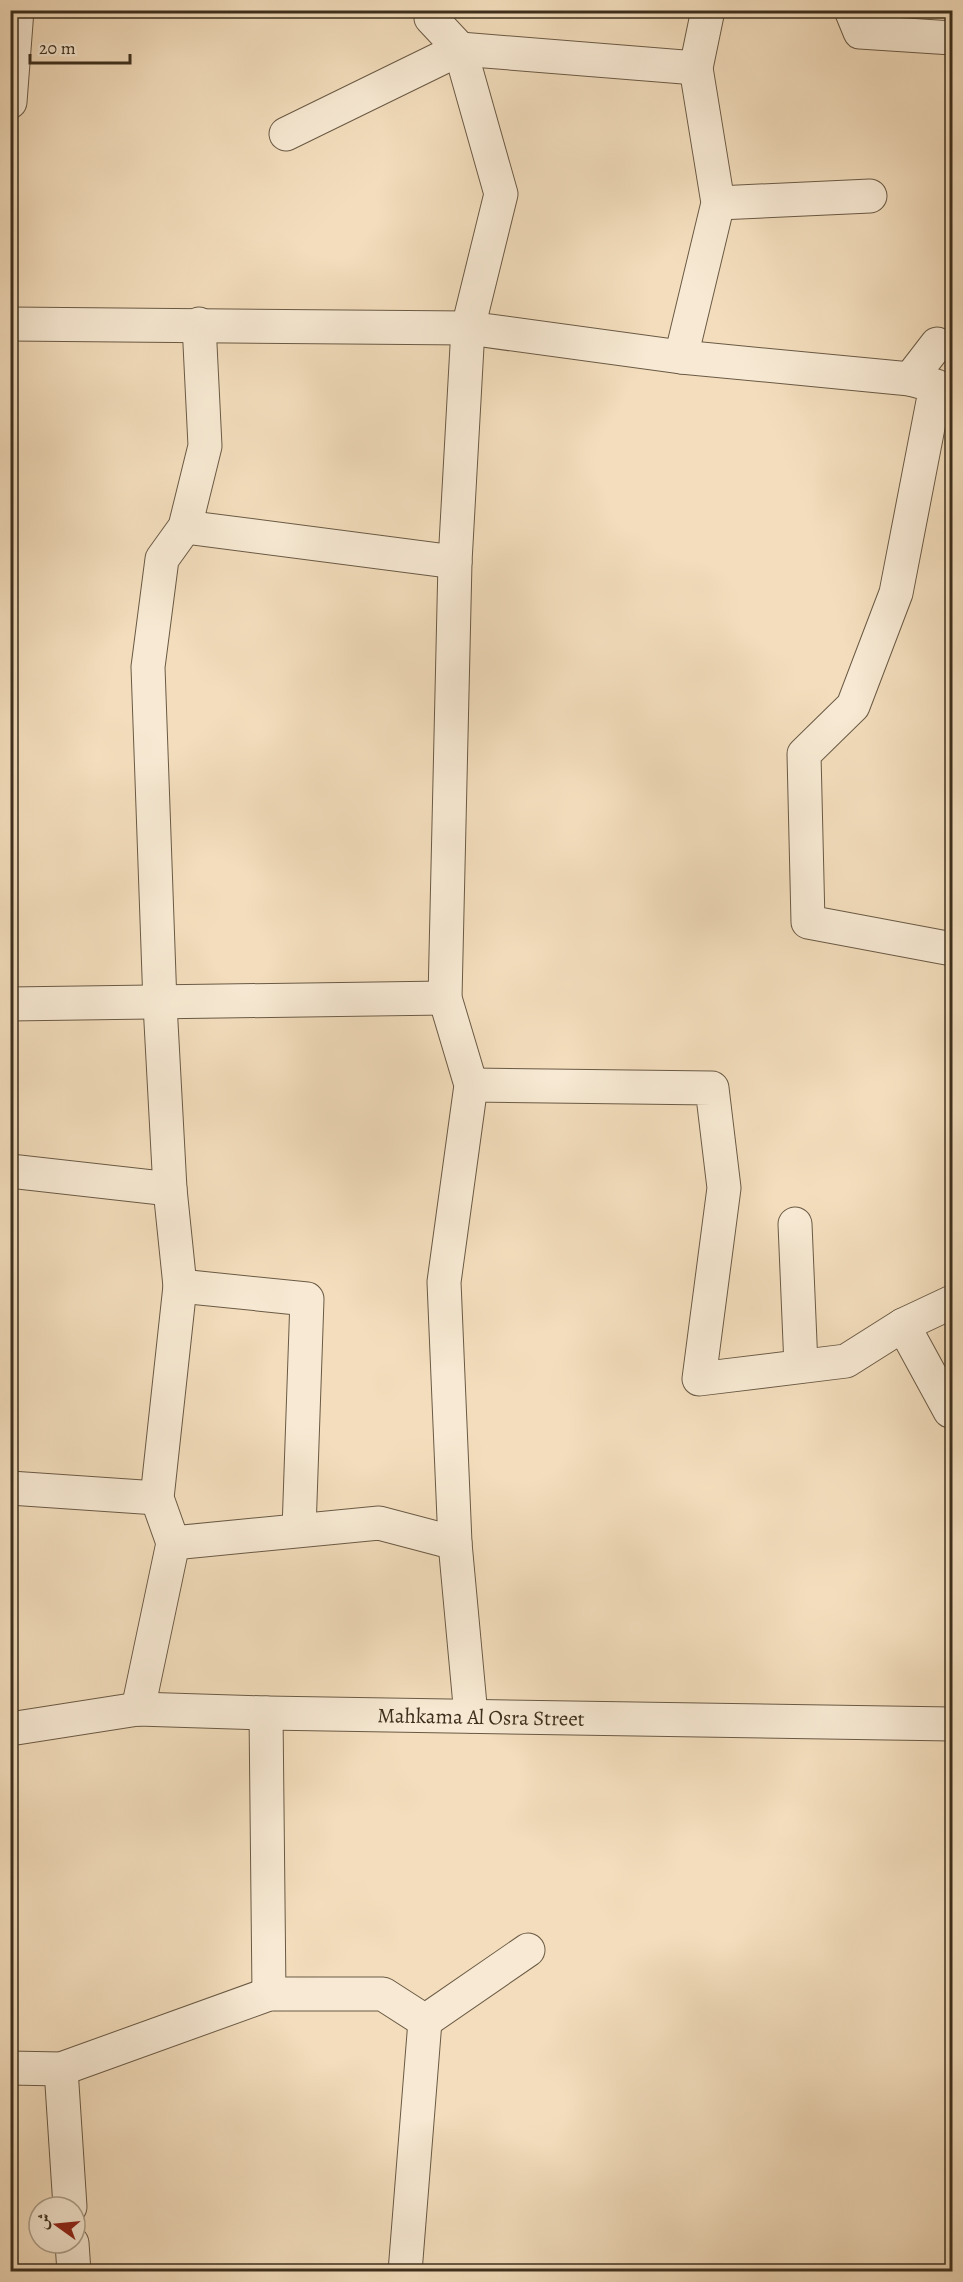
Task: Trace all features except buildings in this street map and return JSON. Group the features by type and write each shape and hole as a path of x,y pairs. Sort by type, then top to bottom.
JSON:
{"street":[{"path":"10,102 16,10"},
{"path":"432,10 431,18 460,49 501,194 468,328 455,562 445,998 471,1085 444,1282 455,1543 471,1716"},
{"path":"681,357 717,203 696,68 708,10"},
{"path":"851,10 860,32 952,38"},
{"path":"286,134 460,49 696,68"},
{"path":"717,203 870,196"},
{"path":"10,324 468,328 681,357 910,379 936,386 896,593 853,706 804,754 808,922 952,950"},
{"path":"138,1709 173,1543 157,1498 180,1287 170,1190 160,1004 148,667 162,559 185,527 205,446 198,324"},
{"path":"910,379 937,344"},
{"path":"185,527 455,562"},
{"path":"10,1005 445,998"},
{"path":"471,1085 712,1088 724,1188 699,1378 846,1361 903,1325 952,1302"},
{"path":"10,1171 170,1190"},
{"path":"795,1224 801,1366"},
{"path":"180,1287 306,1299 299,1530"},
{"path":"903,1325 950,1411"},
{"path":"10,1488 157,1498"},
{"path":"173,1543 379,1523 455,1543"},
{"name":"Mahkama Al Osra Street","path":"10,1729 138,1709 952,1724"},
{"path":"266,1713 269,1994"},
{"path":"425,2021 528,1950"},
{"path":"10,2068 61,2069 269,1994 383,1994 425,2021"},
{"path":"405,2271 425,2021"},
{"path":"61,2069 69,2195"},
{"path":"73,2255 74,2271"}]}
